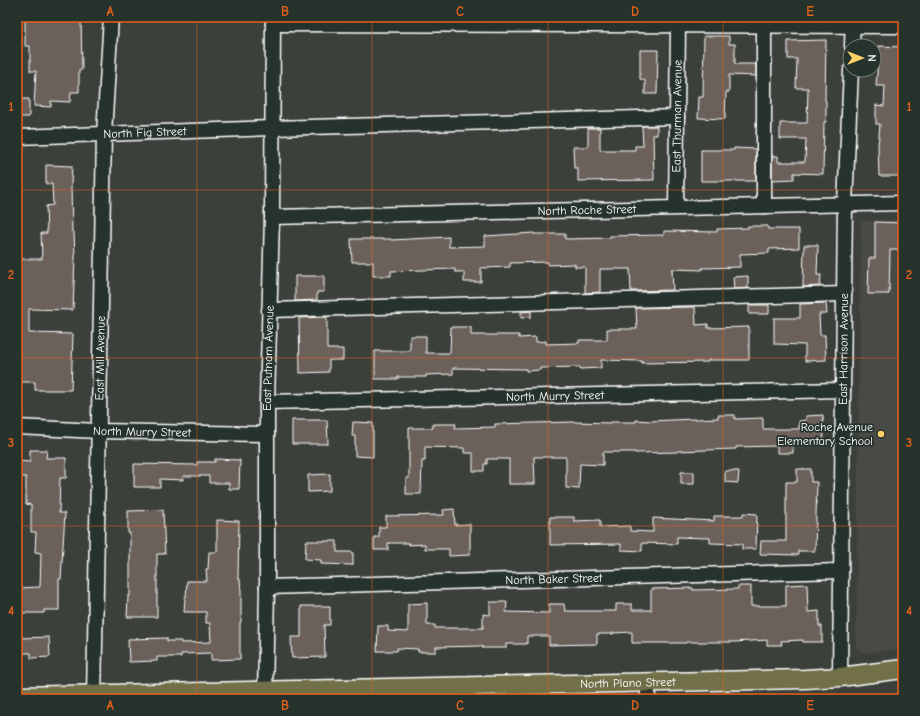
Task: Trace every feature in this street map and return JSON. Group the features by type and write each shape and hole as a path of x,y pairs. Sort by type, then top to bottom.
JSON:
{"main road":[{"name":"North Plano Street","path":"17,696 648,691 840,676 903,669"}],"street":[{"name":"East Mill Avenue","path":"94,696 104,134 111,17"},
{"path":"273,21 678,25 764,25 853,21 903,26"},
{"name":"East Putnam Avenue","path":"265,694 267,587 267,402 272,217 273,21"},
{"path":"852,38 853,21"},
{"name":"East Thurman Avenue","path":"676,208 678,25"},
{"path":"764,25 764,206"},
{"name":"East Harrison Avenue","path":"840,676 845,204 851,78"},
{"name":"North Fig Street","path":"17,137 272,128 677,118"},
{"name":"North Roche Street","path":"272,217 903,203"},
{"path":"269,310 844,294"},
{"name":"North Murry Street","path":"267,402 843,390"},
{"name":"North Murry Street","path":"17,427 267,434"},
{"name":"North Baker Street","path":"267,587 840,571"}],"shaded area":[{"name":"Roche Avenue Elementary School","path":"903,220 903,649 863,653 856,647 861,221"}],"building":[{"path":"25,17 81,17 82,70 79,70 79,92 71,92 70,102 51,101 51,107 34,106 36,71 30,71 30,46 25,46"},
{"path":"704,36 729,36 729,44 735,44 735,64 756,64 756,76 729,75 729,92 726,92 725,119 698,118 699,97 703,97"},
{"path":"826,40 826,122 824,122 823,174 794,173 794,179 772,180 772,156 778,156 778,162 805,162 806,139 780,139 780,123 807,123 808,88 796,88 797,59 788,59 788,41"},
{"path":"882,46 903,47 903,176 879,176 878,146 880,124 876,124 876,105 884,106 885,86 876,86 877,78 882,78"},
{"path":"640,50 658,50 657,94 645,94 645,80 640,79"},
{"path":"17,99 29,99 29,117 17,117"},
{"path":"642,126 657,126 657,135 653,135 654,180 578,181 578,168 574,168 573,147 588,147 588,128 600,128 600,150 635,150 635,146 643,146"},
{"path":"734,148 756,149 756,181 701,181 701,150 734,150"},
{"path":"46,165 72,166 72,232 74,232 75,257 73,310 29,309 29,333 73,334 71,390 35,390 35,382 17,382 17,259 42,259 41,233 47,233 46,206 53,205 52,184 46,184"},
{"path":"875,222 903,223 903,250 890,250 889,294 868,294 869,258 875,258"},
{"path":"748,226 768,226 768,229 799,229 799,248 769,249 769,253 740,254 740,267 702,268 702,270 672,269 673,290 631,291 630,269 600,269 600,292 585,293 585,267 575,267 575,264 548,265 548,262 510,263 510,267 481,268 481,282 464,282 464,272 455,272 455,269 391,271 391,276 373,276 373,262 352,262 351,239 391,240 449,237 449,247 485,246 485,236 534,233 565,234 565,239 610,238 610,236 664,235 664,231 717,232 717,229 748,228"},
{"path":"804,245 818,245 817,275 821,275 820,286 803,287"},
{"path":"295,276 324,276 324,292 317,292 317,300 295,301"},
{"path":"748,276 748,288 734,289 733,277"},
{"path":"826,303 827,314 819,314 820,335 825,335 826,360 805,361 805,345 774,344 774,318 800,318 800,304"},
{"path":"749,305 769,305 769,314 749,314"},
{"path":"695,307 696,325 708,324 708,328 749,327 749,360 642,363 642,361 601,360 601,368 540,368 540,370 526,371 526,369 453,368 453,374 426,375 426,377 398,377 398,379 375,379 375,351 410,351 410,336 426,336 426,353 450,353 451,327 471,327 471,335 519,335 519,338 536,337 536,342 546,341 546,344 579,343 579,340 607,340 607,329 637,329 636,308"},
{"path":"531,311 531,317 521,318 521,312"},
{"path":"327,317 327,349 343,349 343,360 329,360 329,372 300,373 299,318"},
{"path":"718,415 735,415 735,419 763,418 763,429 799,429 799,421 806,420 806,416 823,415 824,444 793,445 793,453 777,453 777,446 736,447 736,449 677,452 603,452 603,465 580,464 579,489 566,488 566,457 534,457 535,484 509,484 509,459 487,459 487,464 484,464 484,471 473,471 473,453 464,453 464,448 425,447 425,461 422,461 421,494 406,494 406,478 409,478 409,428 433,428 433,424 456,424 455,428 495,427 495,424 636,422 636,420 650,421 718,418"},
{"path":"292,420 327,420 328,444 292,444"},
{"path":"353,422 373,423 373,457 355,456 355,436 352,436"},
{"path":"30,450 47,450 46,458 66,458 66,478 60,478 59,513 65,513 61,579 59,579 59,610 44,610 44,613 19,613 19,588 40,587 41,553 35,552 36,532 31,532 31,505 26,504 26,477 17,477 17,461 30,462"},
{"path":"215,459 240,460 239,489 229,489 229,483 209,483 209,476 183,476 183,480 160,479 160,487 134,487 134,464 197,465 197,462 215,462"},
{"path":"797,469 811,469 811,482 817,482 815,551 798,551 798,555 760,554 761,541 786,541 786,482 797,482"},
{"path":"725,471 739,471 738,483 725,482"},
{"path":"681,472 694,472 694,484 681,484"},
{"path":"330,474 330,491 308,492 308,475"},
{"path":"454,509 455,525 470,524 470,555 449,556 449,549 425,549 425,544 409,545 409,543 388,543 388,550 374,550 374,537 379,537 379,527 386,527 386,516 444,515 443,510"},
{"path":"163,510 165,554 157,554 157,617 127,617 128,596 130,596 130,533 128,533 128,511"},
{"path":"743,513 757,514 756,549 742,549 742,544 710,543 710,538 677,537 677,544 642,543 642,551 621,550 621,544 550,545 550,517 574,517 574,521 600,520 600,527 630,526 630,531 653,532 653,518 714,521 714,516 743,516"},
{"path":"217,520 239,521 238,579 240,579 241,591 240,659 211,660 211,653 181,654 181,657 157,657 157,661 129,662 128,639 167,638 167,641 181,641 181,643 211,642 210,623 206,623 206,612 184,612 187,581 207,581 206,569 208,569 209,552 217,552"},
{"path":"306,541 337,541 337,552 353,552 353,565 321,564 321,560 305,559"},
{"path":"807,584 808,612 819,611 819,626 822,626 822,642 803,642 803,640 781,641 782,645 767,645 767,640 734,642 632,643 632,632 597,634 597,644 549,645 549,636 527,636 527,644 506,644 506,648 482,648 482,646 436,647 436,652 418,652 418,649 397,648 397,651 377,651 378,626 388,626 388,631 408,632 408,604 427,603 427,625 435,625 435,628 483,628 483,614 490,615 490,602 507,602 506,612 549,613 549,604 564,604 565,611 616,611 616,604 632,604 632,610 651,610 651,589 738,589 738,586 751,586 751,606 786,606 786,585"},
{"path":"301,606 330,606 330,625 324,625 325,657 292,658 291,637 301,637"},
{"path":"49,637 50,657 31,658 31,653 21,653 20,638"}],"place":[{"name":"Roche Avenue Elementary School","path":"881,434"}]}
